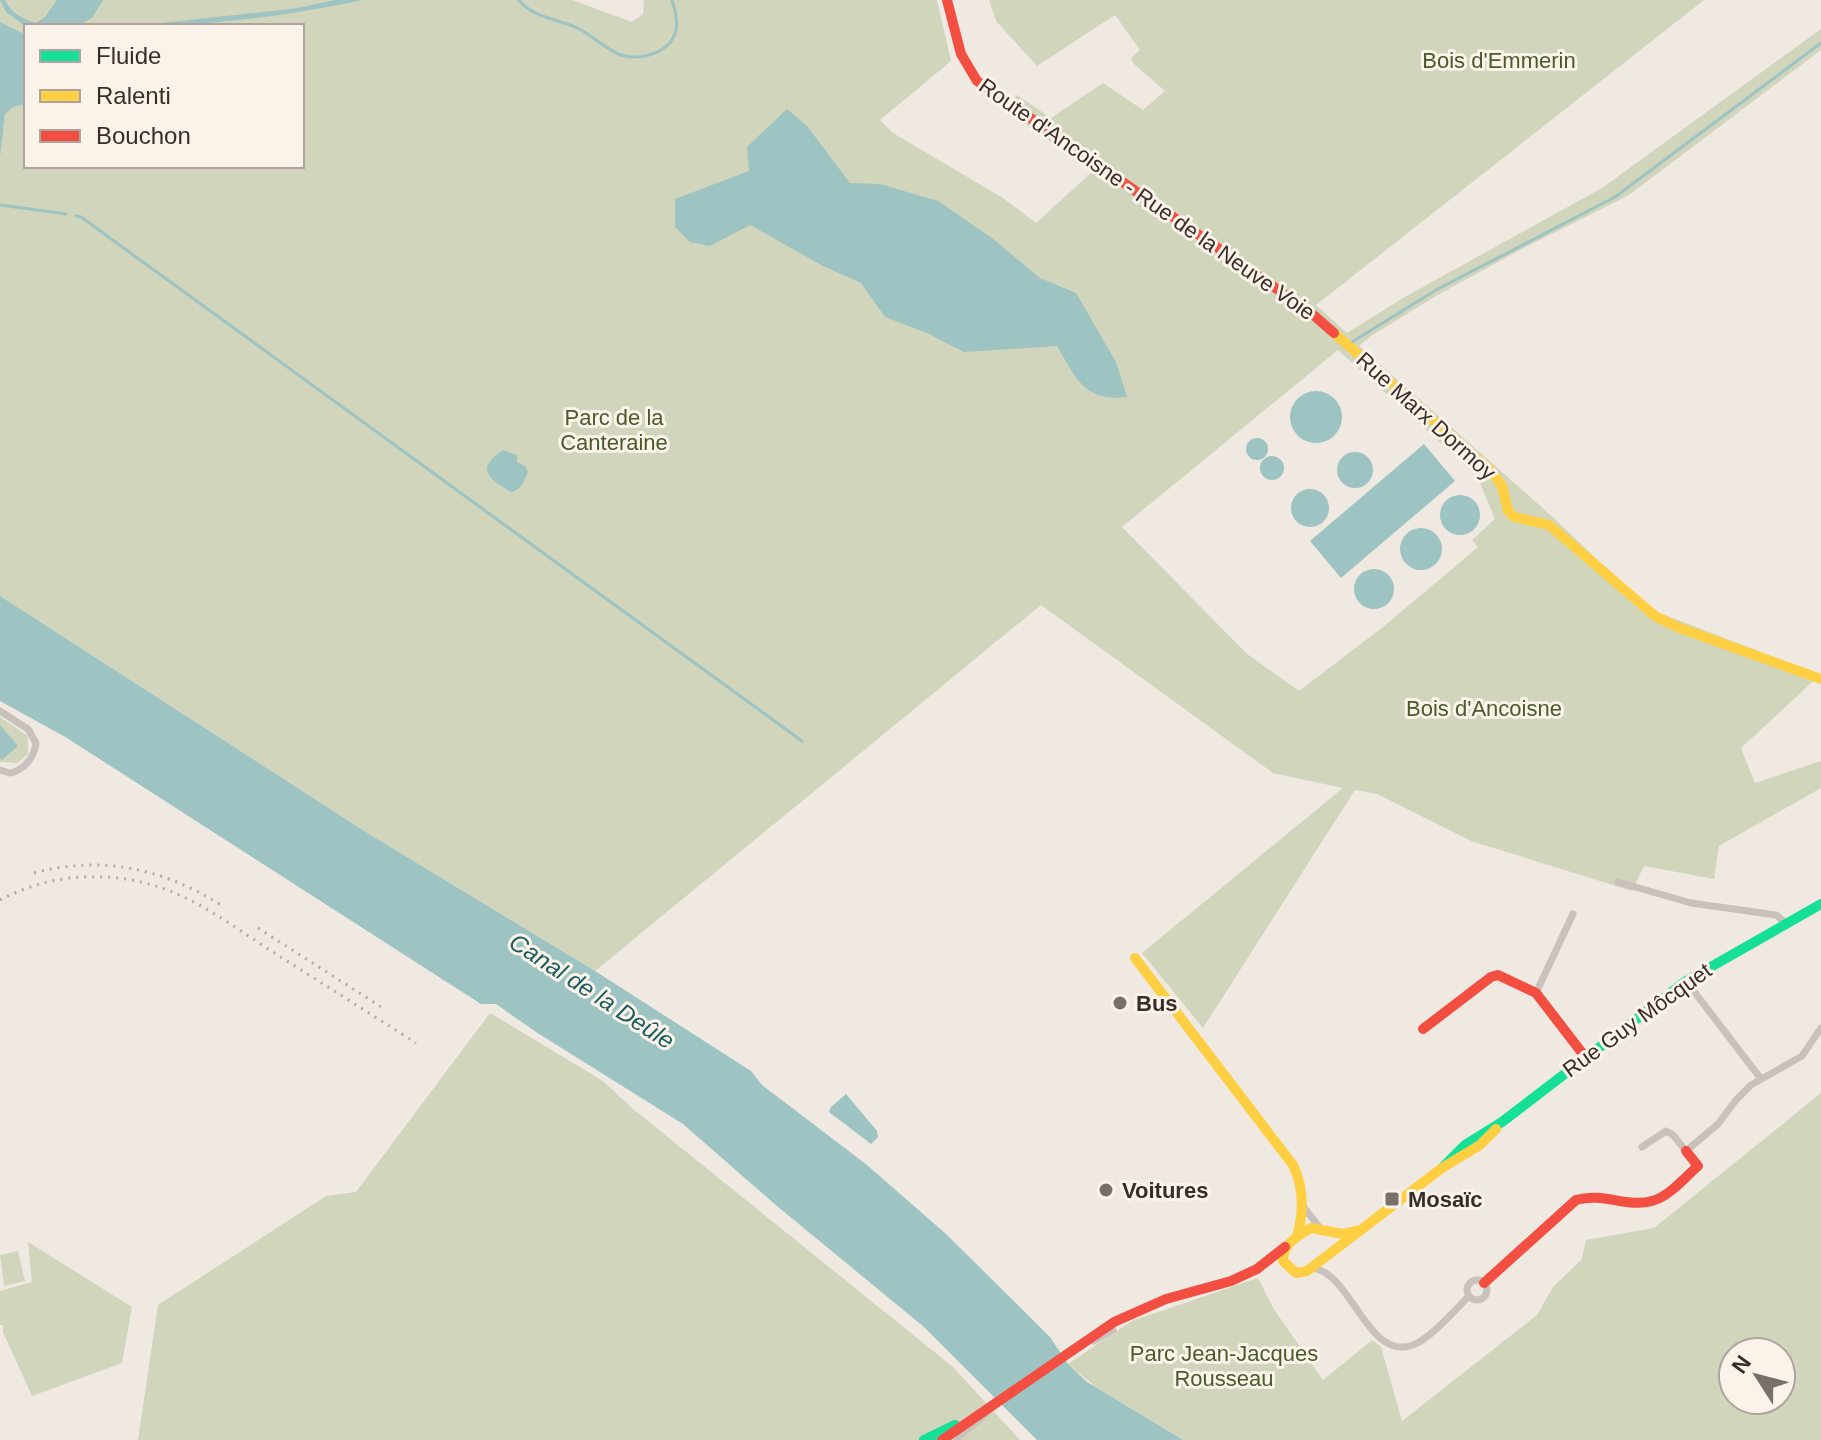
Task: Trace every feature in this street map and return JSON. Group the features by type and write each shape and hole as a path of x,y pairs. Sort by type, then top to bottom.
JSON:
{"street":[{"name":"Route d'Ancoisne - Rue de la Neuve Voie","path":"947,0 962,55 969,73 977,81 1302,307 1347,344"},
{"name":"Rue Marx Dormoy","path":"1347,344 1492,472 1502,486 1508,511 1514,517 1549,525 1637,603 1666,623 1821,679"},
{"path":"0,711 28,729 36,743 33,755 23,768 10,773 0,770"},
{"path":"1618,882 1691,903 1776,915 1786,923"},
{"name":"Rue Guy Môcquet","path":"1330,1254 1442,1168 1480,1145 1502,1122 1686,981 1821,904"},
{"path":"1536,993 1573,914"},
{"path":"1135,958 1290,1159 1299,1177 1302,1205 1302,1220 1296,1238"},
{"path":"1423,1029 1494,976 1501,976 1536,993 1586,1058"},
{"path":"1686,981 1761,1079"},
{"path":"1686,1151 1718,1124 1745,1091 1802,1056 1821,1028"},
{"path":"1484,1283 1576,1200 1597,1195 1645,1202 1661,1196 1698,1166 1673,1135 1666,1131 1642,1147"},
{"path":"1302,1205 1333,1242 1327,1264 1329,1274 1377,1336 1397,1346 1418,1342 1469,1296"},
{"path":"942,1440 1144,1307 1226,1283 1257,1269 1311,1228 1347,1234 1361,1230"},
{"path":"1285,1247 1282,1257 1288,1269"},
{"path":"1257,1269 1288,1269 1299,1273 1312,1268 1330,1254"},
{"path":"1312,1268 1329,1274"},
{"path":"1477,1280 1484,1283 1487,1289 1484,1297 1477,1300 1469,1296 1467,1289 1470,1283 1477,1280"},
{"path":"1085,1343 1113,1330"},
{"path":"924,1440 986,1411"},
{"path":"957,1440 986,1411"}],"green space":[{"name":"Parc de la Canteraine","path":"0,0 572,0 632,22 643,14 644,0 937,0 951,61 880,120 893,133 1003,198 1036,223 1092,172 1004,108 1017,95 1051,118 1103,83 1143,110 1165,91 1134,64 1131,58 1140,50 1115,15 1037,66 996,21 989,0 1704,0 1316,305 1347,333 1403,298 1602,188 1821,29 1821,50 1629,195 1436,296 1359,346 1546,511 1633,593 1660,613 1820,675 1741,748 1755,783 1821,761 1821,788 1719,846 1714,879 1644,866 1632,891 1471,841 1377,794 1355,790 1203,1028 1142,953 1343,788 1273,773 1041,605 595,971 369,834 0,596","holes":["1338,350 1477,476 1495,519 1472,540 1478,547 1383,627 1299,691 1247,654 1122,527"]},
{"path":"0,717 28,736 28,754 17,763 0,762"},
{"path":"490,1013 603,1081 633,1109 953,1367 1020,1440 138,1440 158,1305 326,1196 356,1192"},
{"name":"Parc Jean-Jacques Rousseau","path":"1821,1093 1821,1440 1183,1440 1097,1388 1068,1364 1132,1321 1258,1278 1273,1308 1323,1380 1372,1340 1381,1347 1402,1421 1537,1315 1553,1287 1582,1259 1586,1240 1654,1228"},
{"path":"28,1242 132,1307 122,1363 32,1396 3,1332 3,1325 0,1325 0,1291 32,1282"},
{"path":"18,1251 25,1281 4,1286 0,1255"}],"water":[{"path":"0,0 5,0 18,15 36,23 45,17 57,0 103,0 92,18 81,24 24,25 6,12"},
{"path":"335,0 363,0 249,19 152,24 292,9"},
{"path":"0,22 24,34 24,104 13,107 5,114 0,157"},
{"path":"787,109 807,126 850,183 880,184 938,201 992,238 1040,278 1076,293 1116,362 1127,397 1112,398 1091,391 1076,378 1057,346 964,352 885,317 861,283 823,266 750,225 710,246 690,242 675,227 675,199 749,171 747,147"},
{"path":"1316,391 1334,399 1342,417 1334,435 1316,443 1298,435 1290,417 1298,399"},
{"path":"1257,438 1265,441 1268,449 1265,457 1257,460 1249,457 1246,449 1249,441"},
{"path":"1424,444 1455,481 1341,578 1310,541"},
{"path":"503,450 517,455 517,462 525,466 528,472 520,487 511,492 491,478 487,468"},
{"path":"1355,452 1368,457 1373,470 1368,483 1355,488 1342,483 1337,470 1342,457"},
{"path":"1272,456 1283,463 1284,468 1277,479 1272,480 1261,473 1260,468 1267,457"},
{"path":"1310,489 1324,494 1329,508 1324,522 1310,527 1296,522 1291,508 1296,494"},
{"path":"1460,495 1474,501 1480,515 1474,529 1460,535 1446,529 1440,515 1446,501"},
{"path":"1421,528 1436,534 1442,549 1436,564 1421,570 1406,564 1400,549 1406,534"},
{"path":"1374,569 1388,575 1394,589 1388,603 1374,609 1360,603 1354,589 1360,575"},
{"name":"Canal de la Deûle","path":"0,596 369,834 595,971 751,1071 762,1085 867,1165 946,1234 1050,1337 1068,1364 1087,1382 1183,1440 1037,1440 924,1327 683,1124 496,1004 481,1004 67,738 0,701"},
{"path":"0,725 18,746 2,760 0,758"},
{"path":"846,1094 877,1131 878,1137 871,1144 829,1112"}],"waterway":[{"path":"519,0 539,15 571,25 629,57 645,56 661,50 673,38 677,22 672,0"},
{"path":"1352,342 1436,290 1615,197 1821,43"},
{"path":"0,205 66,214"},
{"path":"76,216 802,741"}],"railway":[{"path":"34,873 83,865 130,868 176,882 221,905"},
{"path":"0,900 21,890 65,879 111,877 156,886 215,914 416,1043"},
{"path":"258,928 386,1010"}],"traffic: fast":[{"path":"1442,1168 1465,1145 1502,1122 1686,981 1821,904"},
{"path":"924,1440 955,1425"}],"traffic: slow":[{"path":"1334,333 1492,472 1502,486 1508,511 1514,517 1549,525 1655,616 1677,627 1821,679"},
{"path":"1135,958 1293,1165 1302,1200 1297,1236"},
{"path":"1361,1230 1343,1234 1311,1228 1288,1245 1283,1261 1296,1273 1307,1271 1442,1168 1480,1145 1496,1129"}],"traffic: jam":[{"path":"947,0 961,54 977,81 1310,312 1334,333"},
{"path":"1423,1029 1491,977 1498,975 1536,993 1586,1058"},
{"path":"1484,1283 1576,1200 1596,1198 1643,1203 1665,1195 1698,1166 1686,1151"},
{"path":"942,1440 1114,1322 1166,1299 1231,1281 1257,1269 1285,1247"}],"place":[{"name":"Bus","path":"1120,1003"},
{"name":"Voitures","path":"1106,1190"},
{"name":"Mosaïc","path":"1392,1199"}],"park label":[{"name":"Bois d'Emmerin","path":"1499,60"},
{"name":"Bois d'Ancoisne","path":"1484,708"}]}
